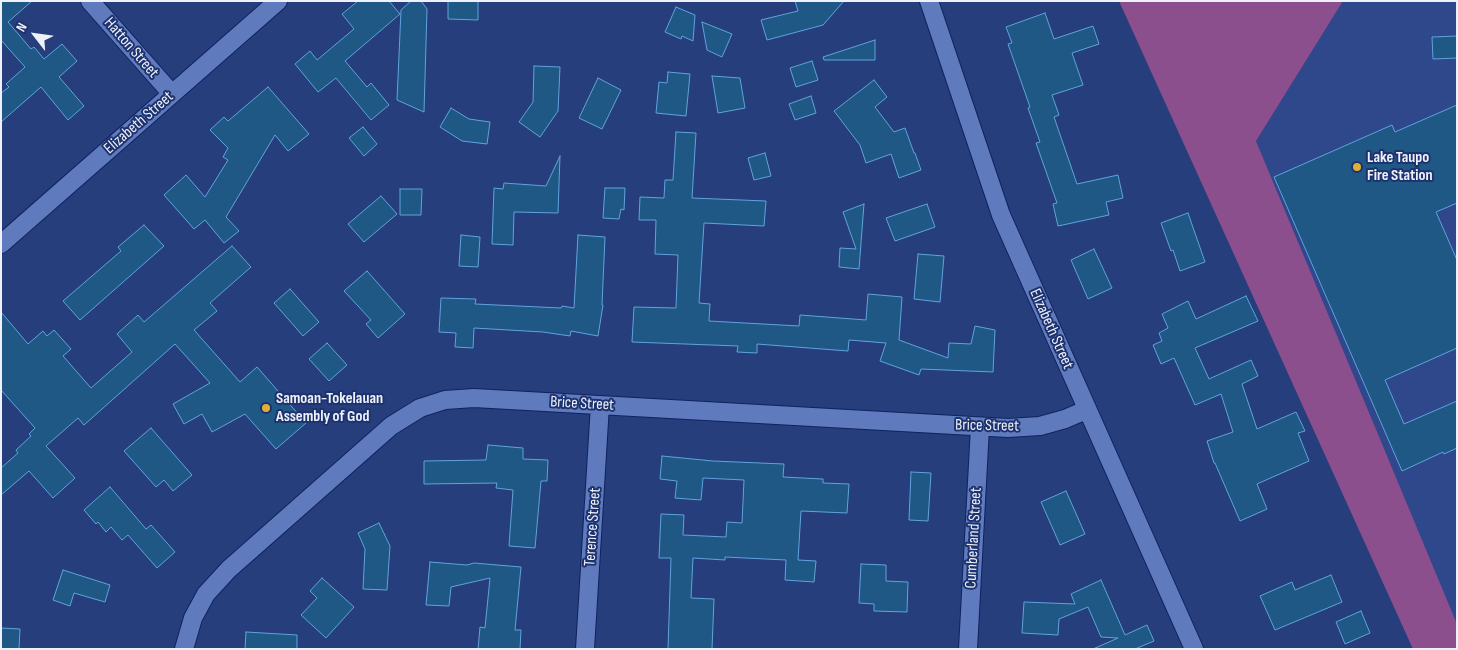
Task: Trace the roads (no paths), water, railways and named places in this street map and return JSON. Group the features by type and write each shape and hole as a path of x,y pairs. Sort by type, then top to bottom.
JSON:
{"street":[{"name":"Hatton Street","path":"90,1 172,94"},
{"name":"Elizabeth Street","path":"1,244 278,1"},
{"name":"Elizabeth Street","path":"929,1 1001,215 1086,410 1194,649"},
{"name":"Brice Street","path":"184,649 193,618 206,594 229,569 391,426 420,408 445,400 474,398 1008,428 1040,426 1065,419 1086,410"},
{"name":"Terence Street","path":"585,649 600,405"},
{"name":"Cumberland Street","path":"968,649 980,427"}],"place":[{"name":"Lake Taupo Fire Station","path":"1357,167"},
{"name":"Samoan-Tokelauan Assembly of God","path":"266,408"}]}
